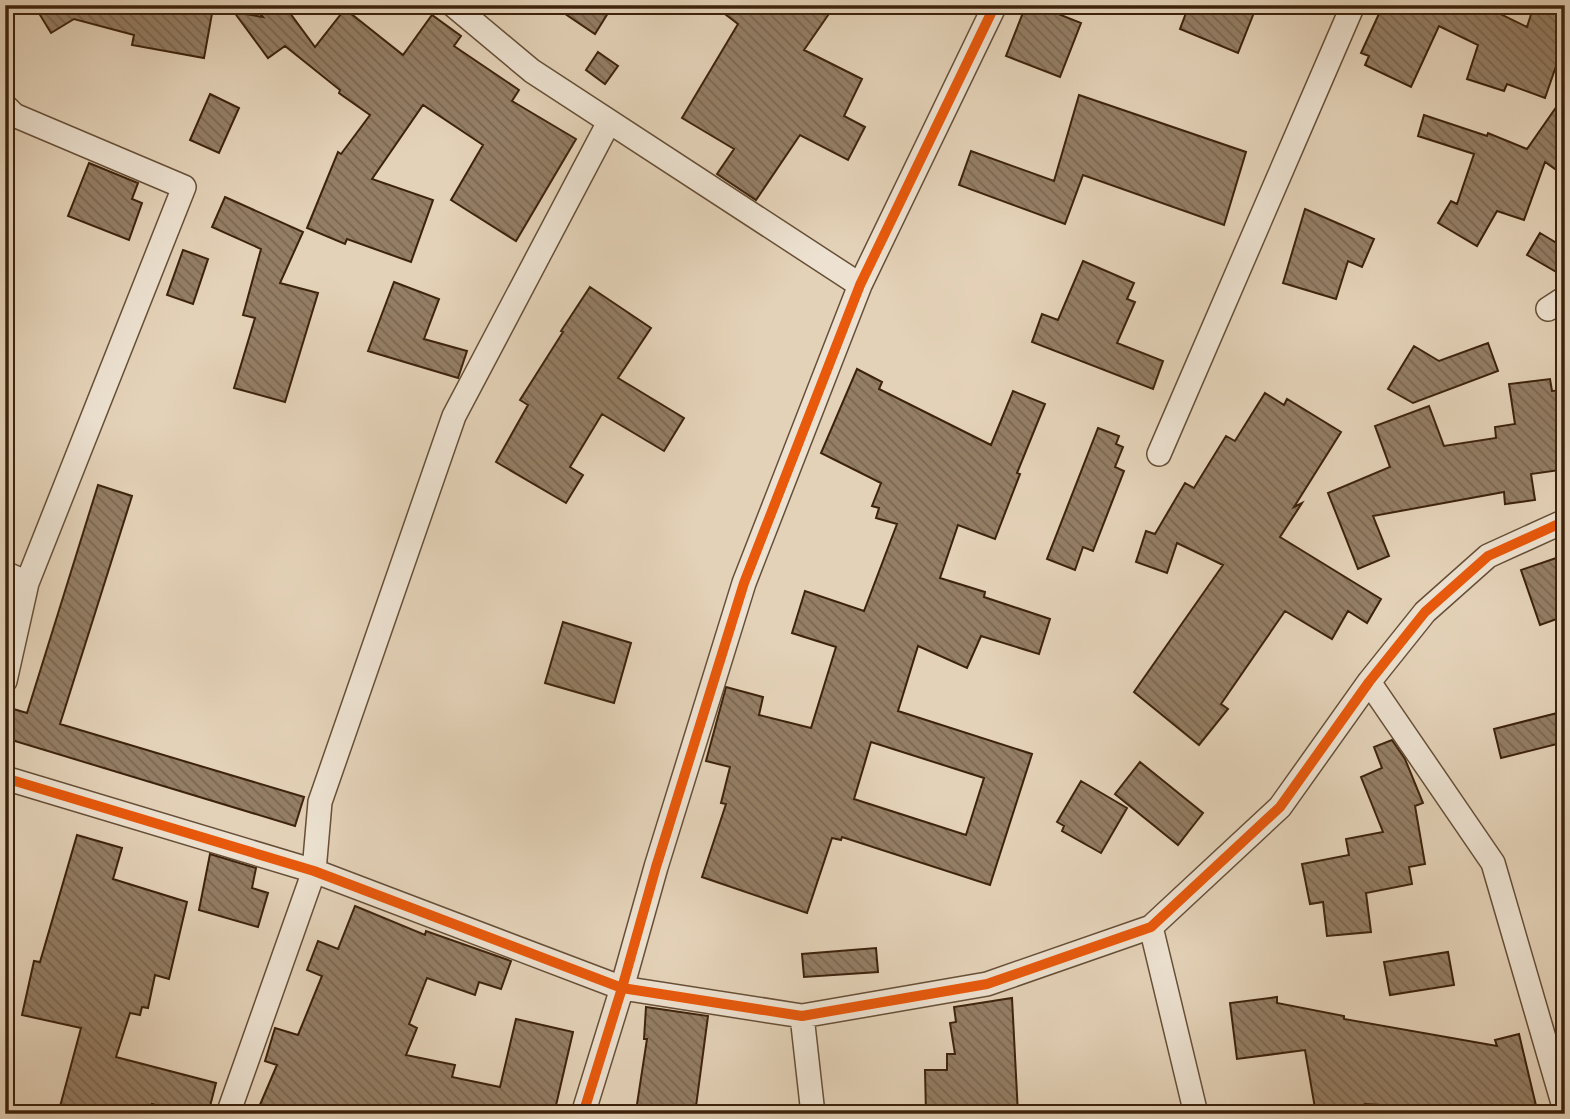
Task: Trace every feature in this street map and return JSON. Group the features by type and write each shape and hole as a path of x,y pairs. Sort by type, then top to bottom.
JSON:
{"street":[{"path":"453,5 532,71 860,285"},
{"path":"583,1114 744,583 860,285 995,5"},
{"path":"1159,454 1353,5"},
{"path":"5,106 14,115 184,187 27,583 5,681"},
{"path":"228,1114 314,871 320,802 454,416 609,122"},
{"path":"5,778 314,871 622,988 802,1016 987,984 1151,927 1280,807 1369,682 1425,612 1488,556 1565,521"},
{"path":"5,573 27,583"},
{"path":"1369,682 1493,863 1565,1110"},
{"path":"1151,927 1196,1114"},
{"path":"802,1016 813,1114"}],"building":[{"path":"34,5 199,5 213,8 204,58 132,45 134,35 74,19 51,33"},
{"path":"253,5 284,5 315,47 345,9 403,55 432,15 461,36 454,46 519,90 512,101 576,139 516,241 451,200 483,145 423,105 372,179 433,200 411,262 347,239 345,244 307,228 338,152 341,154 370,115 339,93 340,90 285,46 268,58 234,12 263,17"},
{"path":"552,5 613,5 595,34"},
{"path":"713,5 835,5 804,50 862,79 844,116 865,127 848,160 800,135 756,200 717,174 734,149 682,118 738,24"},
{"path":"1026,5 1036,5 1081,23 1060,77 1006,56"},
{"path":"1189,5 1257,5 1238,53 1180,29"},
{"path":"1383,5 1482,5 1527,27 1534,5 1565,5 1565,40 1545,98 1507,84 1504,91 1467,79 1478,45 1439,26 1411,87 1365,65 1369,56 1361,53"},
{"path":"598,52 618,66 605,84 586,70"},
{"path":"210,94 239,108 219,153 190,140"},
{"path":"1079,95 1246,152 1224,225 1083,175 1065,224 959,185 971,151 1054,181"},
{"path":"1557,106 1563,109 1556,129 1565,135 1565,176 1545,162 1524,220 1497,211 1477,246 1438,223 1451,201 1457,204 1474,154 1418,136 1424,115 1487,136 1488,133 1527,149"},
{"path":"89,163 138,183 132,199 142,203 129,240 68,216"},
{"path":"225,197 303,232 280,283 318,293 285,402 234,388 255,318 243,315 261,249 212,227"},
{"path":"1305,209 1374,239 1362,267 1348,261 1336,299 1283,283"},
{"path":"1540,233 1565,248 1565,277 1527,255"},
{"path":"183,250 208,259 193,304 167,295"},
{"path":"1083,261 1134,283 1127,299 1135,302 1117,343 1163,361 1153,389 1032,342 1042,314 1058,320"},
{"path":"394,282 439,299 424,339 467,351 458,378 368,351"},
{"path":"590,287 651,328 618,378 684,418 664,451 602,414 570,467 583,475 566,503 496,462 528,405 520,400"},
{"path":"1488,343 1498,371 1413,403 1388,389 1414,346 1439,361"},
{"path":"857,369 882,382 879,389 991,445 1013,391 1045,404 1017,473 1020,474 995,539 958,525 940,578 985,592 984,597 1050,619 1039,654 981,636 967,668 918,646 898,711 1032,754 990,885 842,837 841,840 832,838 807,913 702,877 726,804 721,803 730,767 706,761 726,687 763,697 759,715 811,728 836,647 792,633 805,591 864,611 897,524 876,518 879,508 872,506 881,483 821,453","holes":["871,742 984,778 966,835 854,799"]},
{"path":"1550,379 1552,391 1565,390 1565,458 1558,459 1560,470 1531,474 1535,500 1505,504 1504,492 1373,516 1389,556 1358,569 1328,493 1390,467 1375,426 1429,406 1444,446 1496,438 1495,427 1515,424 1509,384"},
{"path":"1265,393 1284,405 1287,399 1341,432 1294,507 1302,503 1280,537 1381,599 1367,623 1348,611 1332,639 1285,611 1221,704 1228,709 1199,745 1134,692 1223,565 1177,543 1167,573 1136,562 1146,531 1155,534 1185,483 1194,488 1226,436 1235,441"},
{"path":"1098,428 1119,436 1116,444 1123,447 1115,467 1124,471 1093,551 1083,547 1075,570 1047,559"},
{"path":"98,485 132,496 60,724 304,797 295,826 5,738 5,724 10,708 27,713"},
{"path":"1565,555 1565,616 1540,625 1521,570"},
{"path":"563,622 631,643 614,703 545,683"},
{"path":"1565,711 1565,742 1501,758 1494,729"},
{"path":"1392,740 1405,759 1423,803 1415,806 1425,864 1409,867 1412,884 1366,893 1371,932 1327,936 1323,902 1310,904 1302,864 1349,855 1346,839 1383,832 1361,777 1382,768 1374,747"},
{"path":"1140,762 1203,813 1178,845 1115,794"},
{"path":"1081,781 1127,808 1101,853 1062,831 1064,826 1057,822"},
{"path":"77,835 122,848 113,879 187,902 169,979 155,975 148,1008 142,1007 140,1015 130,1013 116,1057 216,1083 208,1114 190,1114 152,1104 149,1114 58,1114 81,1028 22,1015 34,961 40,962"},
{"path":"210,854 256,868 252,888 268,893 258,927 199,910"},
{"path":"355,906 425,935 426,931 511,961 501,989 479,982 475,995 427,978 409,1024 417,1028 406,1055 455,1065 452,1077 500,1087 516,1019 573,1032 554,1114 256,1114 277,1065 265,1061 275,1028 298,1035 322,976 307,970 318,941 338,949"},
{"path":"876,948 878,972 804,977 802,954"},
{"path":"1448,952 1454,985 1390,995 1384,962"},
{"path":"1277,997 1277,1003 1344,1016 1344,1019 1497,1046 1495,1040 1519,1034 1538,1114 1365,1104 1367,1114 1316,1114 1305,1050 1237,1059 1230,1003"},
{"path":"1012,998 1018,1114 926,1114 925,1070 947,1070 947,1054 955,1054 950,1023 956,1022 954,1007"},
{"path":"646,1007 708,1016 695,1114 636,1111 647,1039 644,1039"}],"cycle path":[{"path":"583,1114 744,583 860,285 995,5"},
{"path":"5,778 314,871 622,988 802,1016 987,984 1151,927 1280,807 1369,682 1425,612 1488,556 1565,521"}]}
